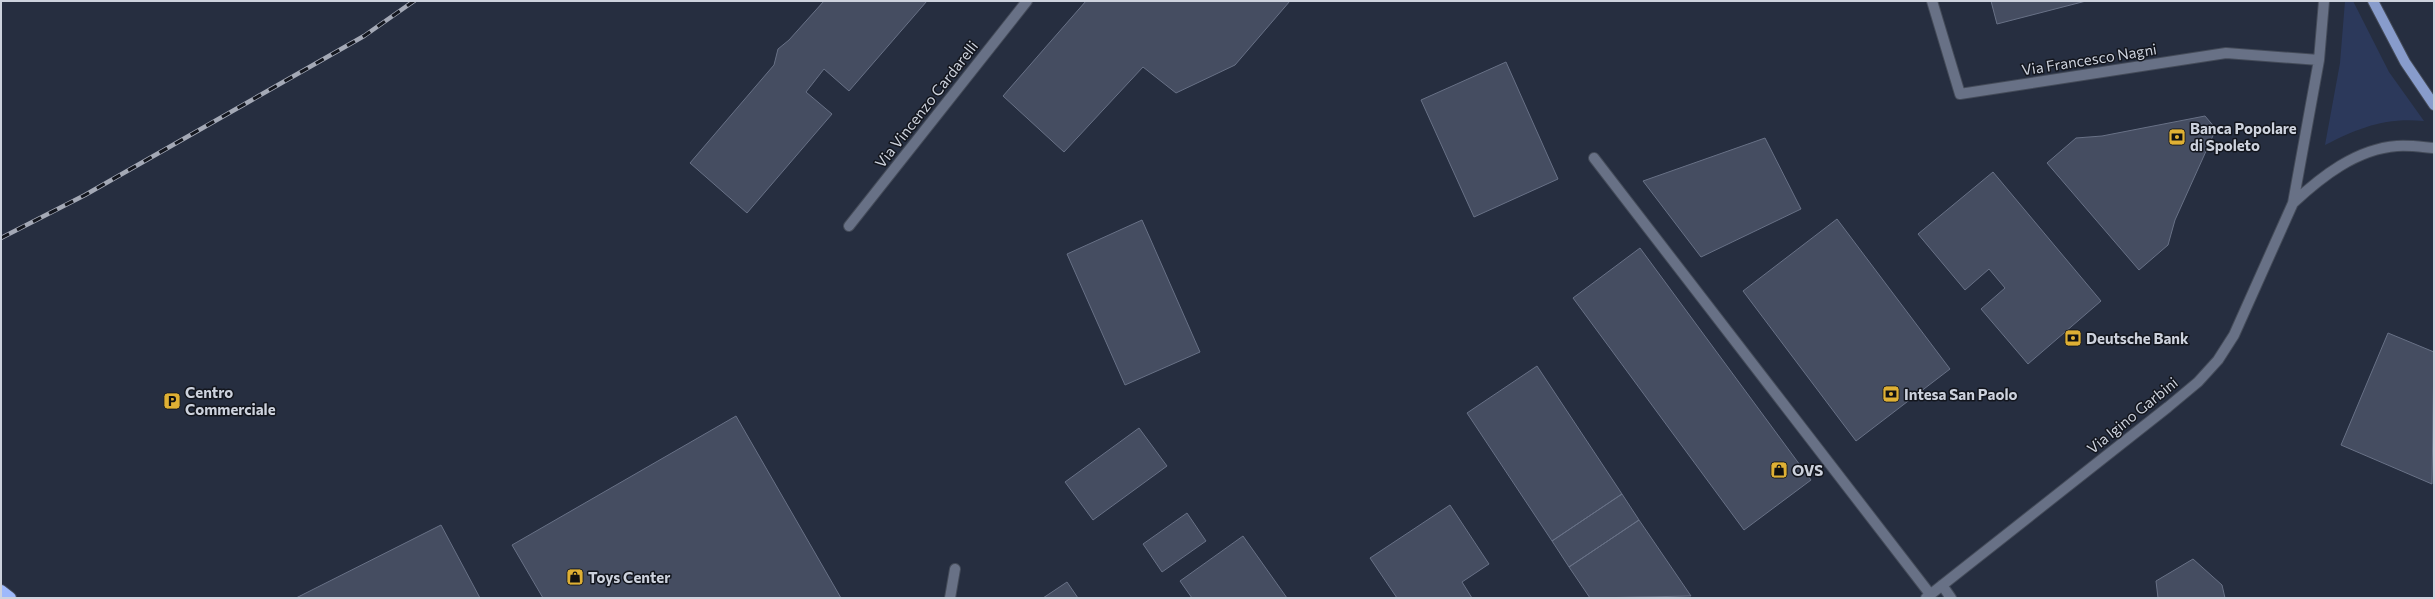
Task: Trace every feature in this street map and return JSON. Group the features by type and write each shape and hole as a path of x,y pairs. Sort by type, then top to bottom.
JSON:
{"highway":[{"path":"1,591 10,598"}],"main road":[{"path":"2373,1 2405,62 2434,105"}],"street":[{"name":"Via Vincenzo Cardarelli","path":"848,226 1027,1"},
{"name":"Via Francesco Nagni","path":"1932,1 1960,94 2226,53 2319,60"},
{"name":"Via Igino Garbini","path":"1928,596 2198,382 2218,360 2234,335 2293,203 2319,60 2324,1"},
{"name":"Via Igino Garbini","path":"2293,203 2328,173 2361,156 2396,146 2434,148"},
{"path":"1594,158 1656,237 1928,596"},
{"path":"950,598 955,569"},
{"path":"1942,585 1951,598"}],"shaded area":[{"path":"2345,1 2353,1 2389,72 2424,121 2410,120 2385,122 2361,129 2325,145 2340,63"}],"building":[{"path":"824,1 927,1 849,91 824,69 806,92 832,114 747,213 690,163 774,65 778,49 789,40"},
{"path":"1086,1 1290,1 1235,65 1176,93 1143,67 1064,152 1003,96"},
{"path":"1991,1 2086,1 1997,24"},
{"path":"1506,62 1558,179 1474,217 1421,100"},
{"path":"2205,116 2216,129 2175,220 2168,245 2139,270 2047,163 2076,138 2102,136"},
{"path":"1765,138 1801,209 1701,257 1643,181"},
{"path":"1993,172 2101,301 2028,364 1981,309 2005,288 1989,269 1965,290 1918,234"},
{"path":"1837,219 1950,369 1856,441 1743,291"},
{"path":"1142,220 1200,352 1125,385 1067,254"},
{"path":"1640,248 1811,480 1744,530 1573,298"},
{"path":"2388,333 2434,352 2432,484 2341,445"},
{"path":"1537,366 1622,494 1552,541 1467,413"},
{"path":"736,416 841,598 543,598 512,545"},
{"path":"1139,428 1167,466 1093,520 1065,482"},
{"path":"1622,494 1639,520 1569,567 1552,541"},
{"path":"1450,505 1489,564 1462,582 1472,598 1397,598 1370,558"},
{"path":"1187,513 1206,541 1162,572 1143,544"},
{"path":"1639,520 1691,596 1590,598 1569,567"},
{"path":"441,525 480,598 296,598"},
{"path":"1243,536 1287,598 1192,598 1180,581"},
{"path":"2193,559 2222,585 2225,598 2158,598 2156,581"},
{"path":"1067,582 1078,598 1043,598"}],"railway":[{"path":"1,238 85,195 364,36 414,1"}],"place":[{"name":"Banca Popolare di Spoleto","path":"2177,137"},
{"name":"Deutsche Bank","path":"2073,338"},
{"name":"Intesa San Paolo","path":"1891,394"},
{"name":"Centro Commerciale","path":"172,401"},
{"name":"OVS","path":"1779,470"},
{"name":"Toys Center","path":"575,577"}]}
